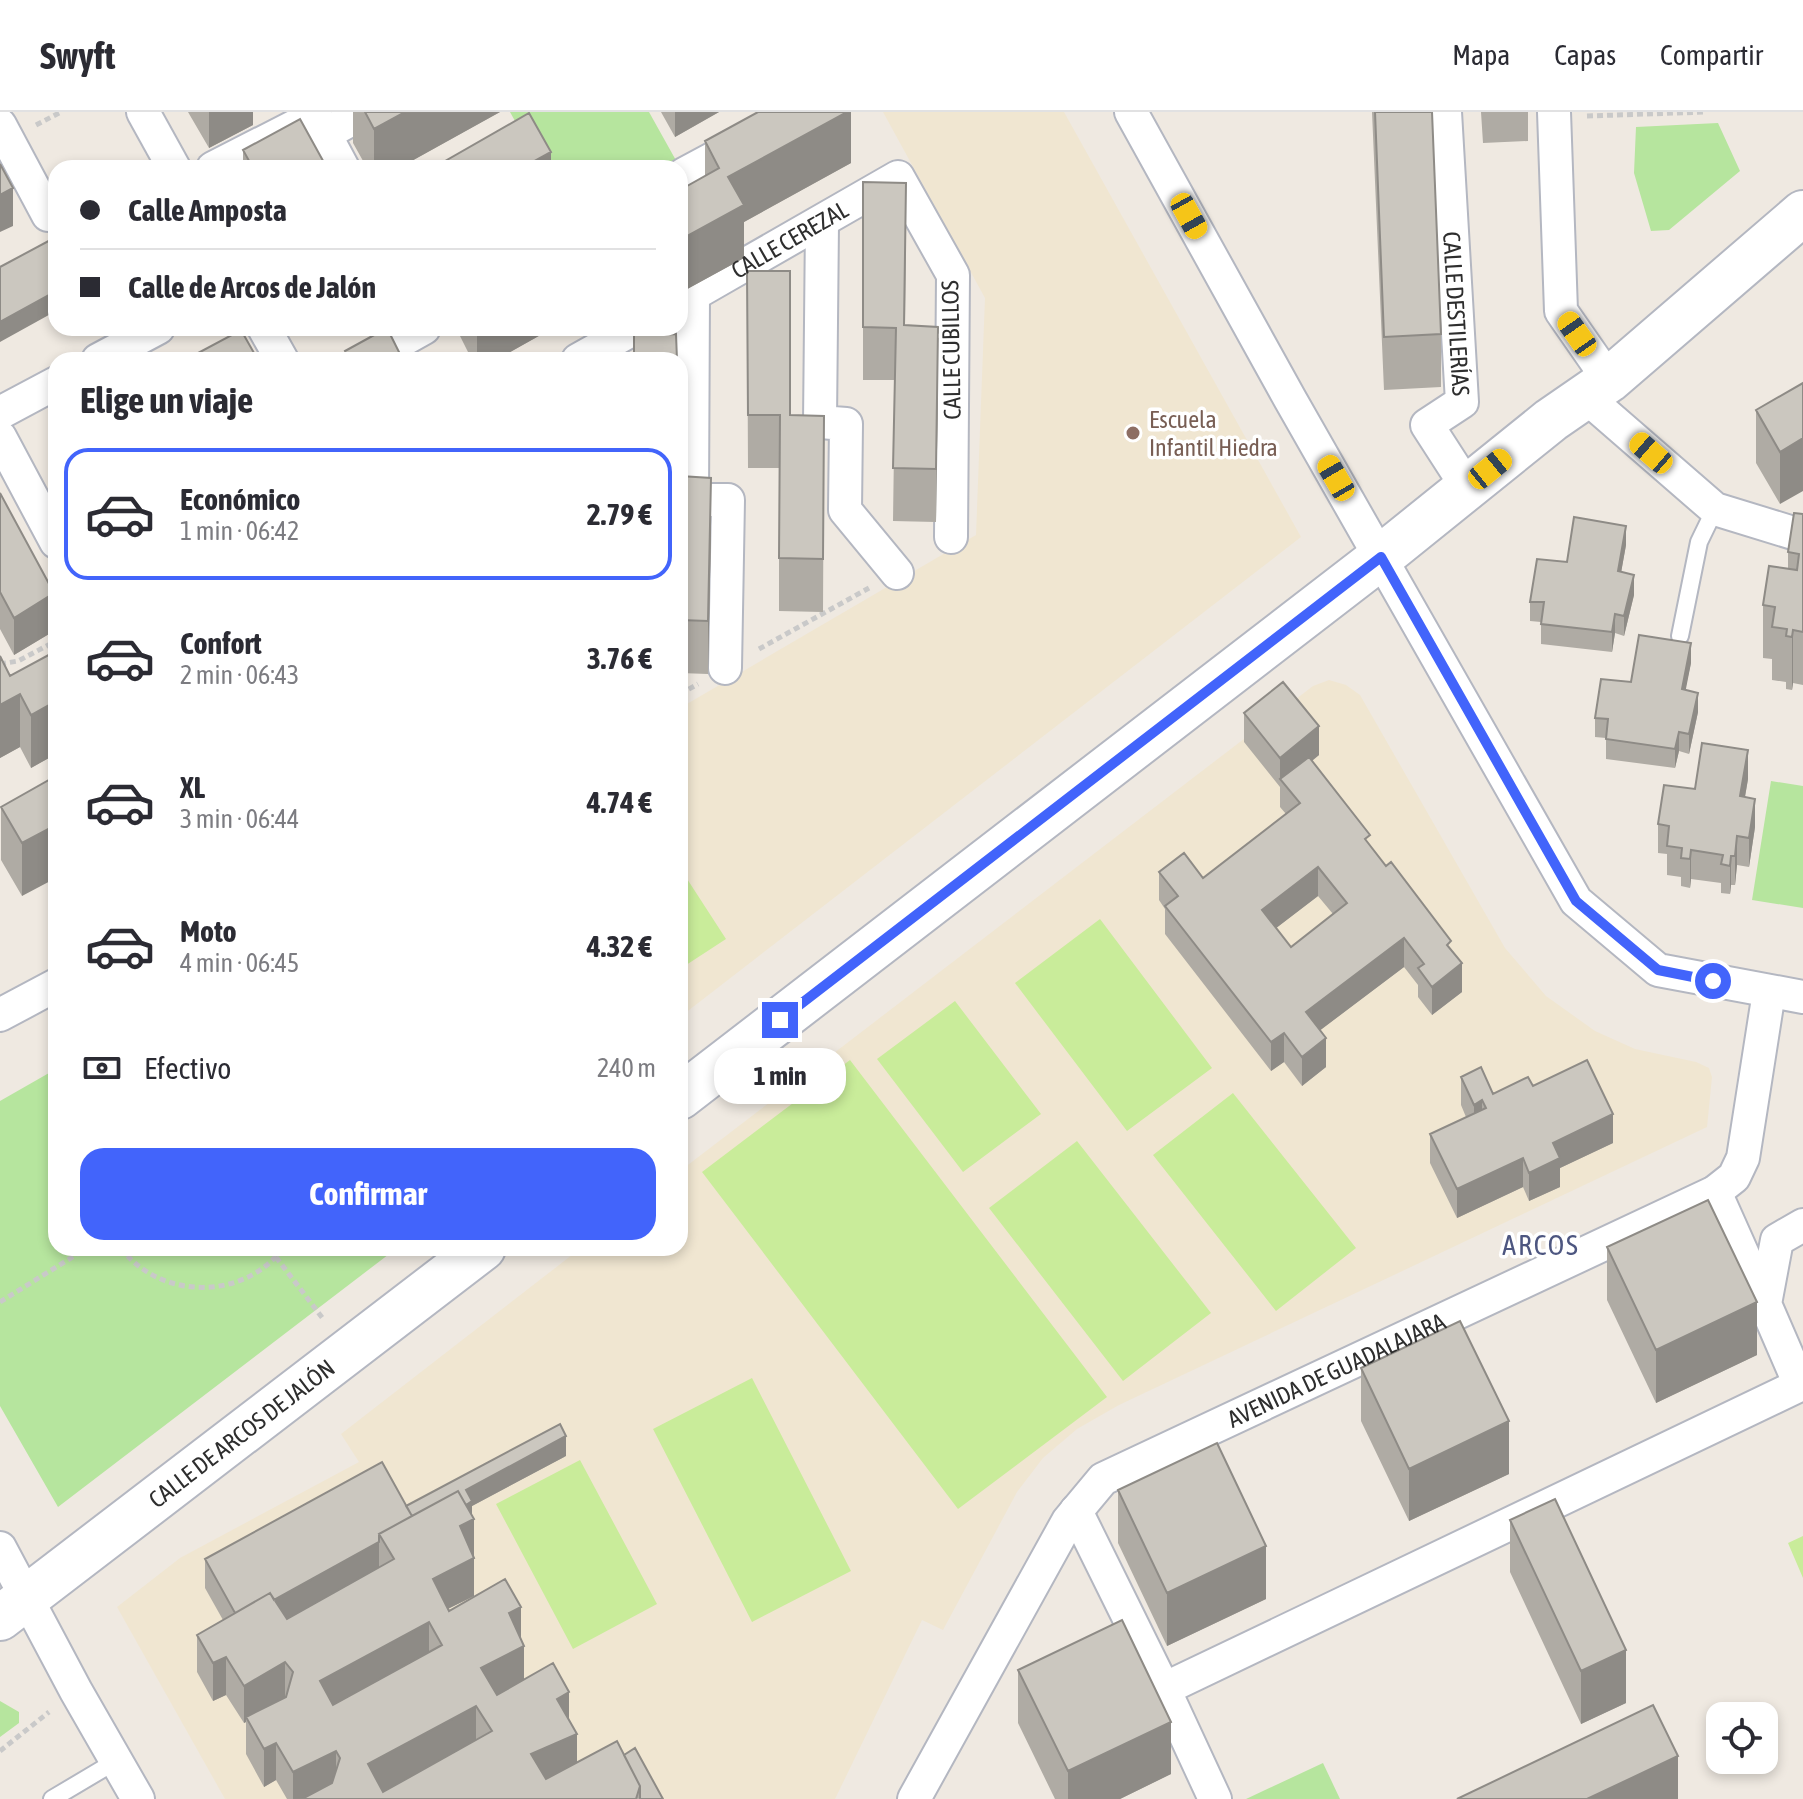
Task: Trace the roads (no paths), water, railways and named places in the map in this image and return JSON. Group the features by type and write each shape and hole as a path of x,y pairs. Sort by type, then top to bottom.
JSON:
{"street":[{"path":"143,112 170,160"},
{"path":"231,160 317,121 365,112"},
{"path":"688,172 800,112"},
{"path":"1131,112 1576,901 1658,970 1803,997"},
{"name":"CALLE DESTILERÍAS","path":"1445,112 1462,402 1427,425 1467,487"},
{"path":"1554,114 1561,311 1598,389 1715,509 1803,536"},
{"path":"317,121 339,160"},
{"path":"0,125 48,215"},
{"name":"CALLE CEREZAL","path":"688,297 898,177"},
{"name":"CALLE CUBILLOS","path":"898,177 953,275 951,537"},
{"path":"688,1091 1381,557 1551,420 1598,389 1803,213"},
{"path":"822,223 820,422 846,424 845,510 897,573"},
{"path":"113,352 143,336"},
{"path":"381,352 410,336"},
{"path":"593,352 621,336"},
{"path":"688,365 692,500 728,500 725,668"},
{"path":"0,413 48,387"},
{"path":"0,437 48,527"},
{"path":"0,1015 48,989"},
{"name":"AVENIDA DE GUADALAJARA","path":"914,1799 1068,1521 1103,1479 1715,1192 1734,1177 1743,1158 1769,992"},
{"path":"1164,1689 1800,1385 1715,1192"},
{"path":"1765,1304 1777,1240 1803,1225"},
{"name":"CALLE DE ARCOS DE JALÓN","path":"13,1608 473,1256"},
{"path":"1076,1511 1215,1799"},
{"path":"0,1548 13,1608 76,1691 138,1799"}],"lane":[{"path":"1680,636 1699,542 1715,509"},
{"path":"52,1799 116,1761"}],"place":[{"name":"Escuela Infantil Hiedra","path":"1133,433"}],"district":[{"name":"ARCOS","path":"1541,1245"}]}
